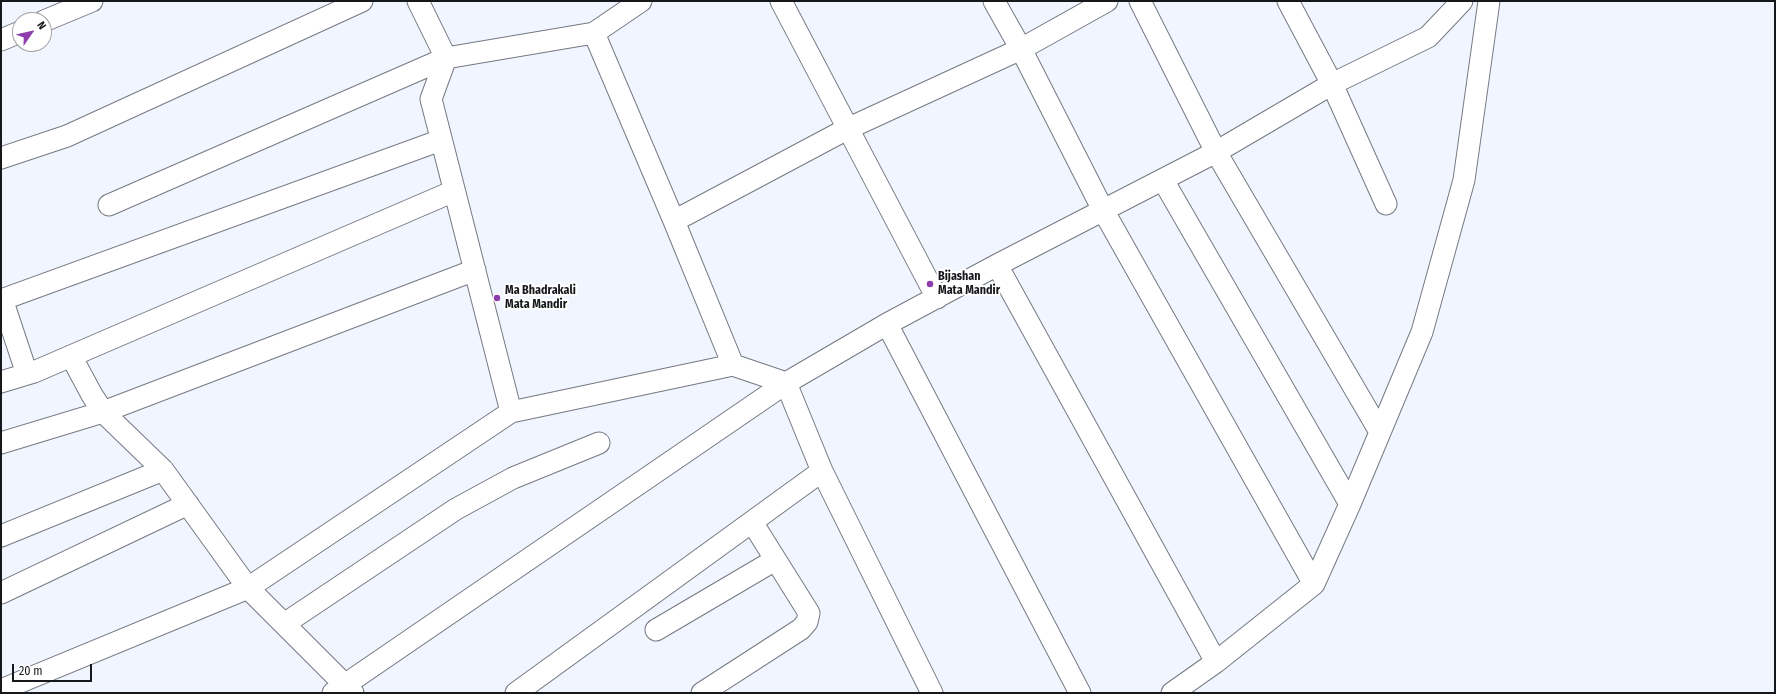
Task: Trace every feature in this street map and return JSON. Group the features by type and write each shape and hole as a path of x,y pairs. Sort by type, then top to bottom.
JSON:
{"street":[{"path":"52,18 92,1"},
{"path":"1,158 67,136 362,1"},
{"path":"418,1 446,58 431,99 511,412"},
{"path":"110,205 446,58 594,33 641,1"},
{"path":"781,1 847,129 938,298"},
{"path":"994,1 1103,210 1314,584"},
{"path":"674,221 847,129 1020,49 1107,1"},
{"path":"1140,1 1216,152 1380,432"},
{"path":"1288,1 1332,84 1386,204"},
{"path":"71,356 92,396 103,412 163,470 248,588 284,624 344,690 786,383 887,324 997,265 1216,152 1332,84 1428,37 1462,1"},
{"path":"1172,693 1216,662 1314,584 1350,504 1422,332 1464,180 1489,1"},
{"path":"594,33 733,365"},
{"path":"1,40 12,35"},
{"path":"26,374 1,300 441,140"},
{"path":"1163,180 1350,504"},
{"path":"1,382 26,374 71,356 454,191"},
{"path":"997,265 1216,662"},
{"path":"1,442 103,412 475,270"},
{"path":"887,324 1080,693"},
{"path":"1,690 248,588 511,412 733,365 786,383 822,471 932,693"},
{"path":"284,624 456,509 513,478 600,443"},
{"path":"1,536 163,470"},
{"path":"516,693 822,471"},
{"path":"1,593 188,504"},
{"path":"702,693 801,630 807,622 809,613 752,522"},
{"path":"656,630 775,560"}],"place":[{"name":"Bijashan Mata Mandir","path":"930,284"},
{"name":"Ma Bhadrakali Mata Mandir","path":"497,298"}]}
